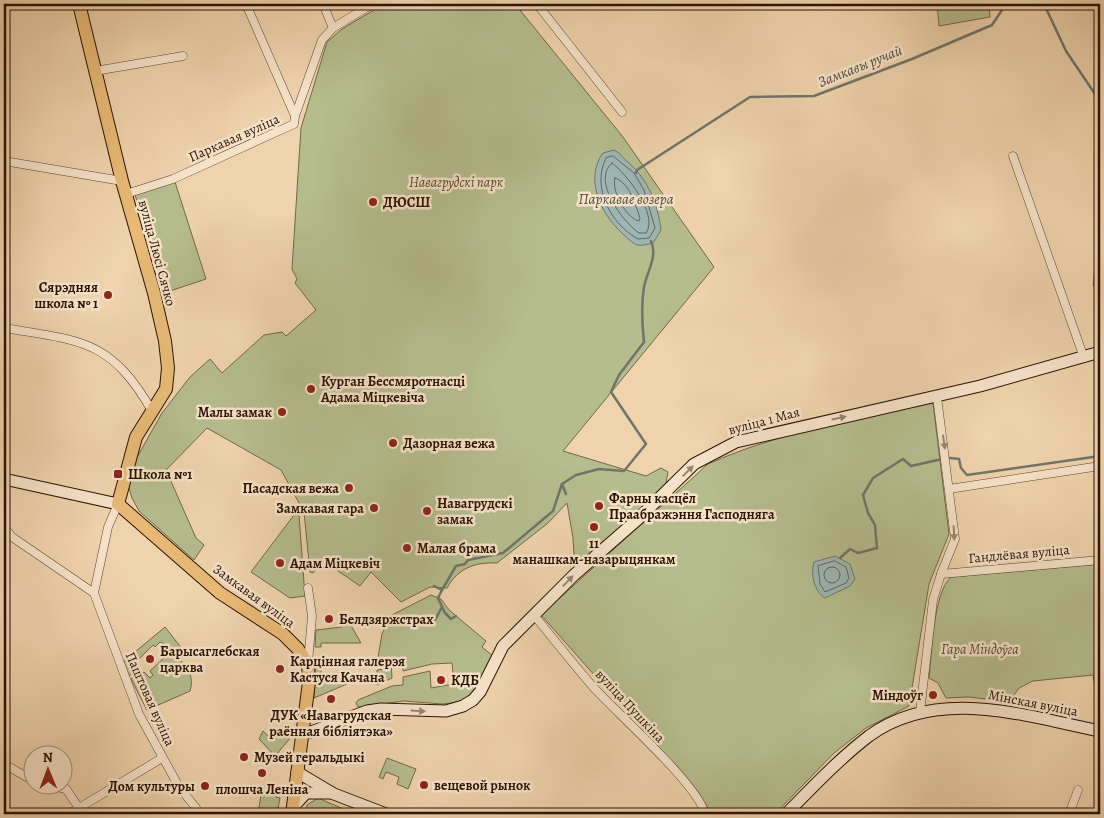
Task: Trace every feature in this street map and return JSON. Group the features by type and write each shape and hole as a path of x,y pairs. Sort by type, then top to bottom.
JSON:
{"main road":[{"name":"вуліца Люсі Сячко","path":"78,4 165,341 168,368 166,389 136,437 118,504"},
{"name":"Замкавая вуліца","path":"118,504 220,593 283,634 298,649 308,665"},
{"path":"293,810 308,682 308,665"}],"street":[{"path":"246,4 295,116"},
{"path":"323,4 333,28"},
{"name":"Паркавая вуліца","path":"126,194 173,179 294,124 295,116 322,40 333,28 372,4"},
{"path":"537,4 622,112"},
{"path":"95,71 183,56"},
{"path":"1013,156 1084,358"},
{"path":"4,161 122,180"},
{"path":"4,328 66,338 102,351 115,361 134,381 152,411"},
{"name":"вуліца 1 Мая","path":"302,732 310,732 352,715 381,709 437,712 463,706 480,692 503,646 594,555 638,519 694,464 708,455 736,442 938,396 1084,358 1100,352"},
{"path":"920,712 933,600 940,574 955,539 938,396"},
{"path":"949,489 1100,466"},
{"path":"4,479 118,504 108,528 94,593 12,537 4,527"},
{"name":"Гандлёвая вуліца","path":"940,574 1100,560"},
{"path":"308,588 312,616 308,665"},
{"name":"Паштовая вуліца","path":"94,593 139,714 179,787 196,808"},
{"name":"вуліца Пушкіна","path":"534,615 596,690 689,786 703,806 705,814"},
{"name":"Мінская вуліца","path":"786,814 848,753 871,735 896,720 920,712 965,707 990,708 1100,731"},
{"path":"69,814 162,758"},
{"path":"4,764 22,774"},
{"path":"297,772 334,794 386,814"},
{"path":"1069,814 1078,790"},
{"path":"293,810 306,793 334,794"},
{"path":"70,796 78,808"}],"green space":[{"name":"Навагрудскі парк","path":"384,4 515,4 623,137 714,267 563,451 646,476 661,468 668,472 665,488 582,561 574,556 567,503 548,523 497,563 474,565 456,576 447,588 430,587 401,602 371,572 360,586 322,560 313,573 310,572 304,512 281,470 207,428 166,470 196,538 204,545 194,560 139,511 128,485 131,468 162,413 190,377 210,359 222,373 264,335 282,332 286,336 316,310 295,283 297,279 292,269 301,128 327,42 342,29"},
{"path":"937,4 952,4 953,8 989,5 990,17 939,26"},
{"path":"175,182 206,279 167,292 135,195"},
{"path":"933,403 949,534 929,584 909,706 866,728 834,753 775,814 709,814 707,806 692,785 541,615 708,464 763,443 791,435"},
{"path":"294,515 299,515 305,596 290,598 251,572"},
{"name":"Гара Міндоўга","path":"1100,564 1100,718 1093,675 1033,681 1019,688 1009,702 969,697 946,698 938,683 929,678 940,596 951,577"},
{"path":"431,595 441,599 449,610 486,641 482,647 493,656 477,690 461,702 442,704 404,701 358,707 356,703 358,700 392,686 403,685 403,677 430,671 431,688 454,684 452,663 432,664 403,671 402,659 391,660 392,678 377,685 377,670 385,669 385,663 377,663 382,634 390,616"},
{"path":"345,615 361,643 321,643 321,647 315,647 316,630 342,627"},
{"path":"165,627 186,654 180,660 190,674 190,691 147,710 131,679 139,672 141,674 144,672 150,678 153,675 150,671 164,658 163,656 169,650 169,646 160,642 155,647 153,645 136,662 138,665 135,667 137,670 129,676 122,663"},
{"path":"315,660 321,660 321,679 337,678 337,673 342,671 346,672 347,684 314,698"},
{"path":"276,730 292,736 275,756 259,739 263,731 270,738"},
{"path":"387,758 416,769 408,789 397,784 399,777 386,772 383,779 379,777"},
{"path":"272,791 276,797 280,798 277,814 258,814 261,795 266,795"},
{"path":"318,798 355,814 306,814 307,805"}],"water":[{"name":"Паркавае возера","path":"614,150 642,177 655,202 661,230 653,243 637,245 633,243 614,225 602,206 595,185 597,163 603,153"},
{"path":"835,556 850,564 855,579 850,586 825,598 815,586 814,562"}],"waterway":[{"name":"Замкавы ручай","path":"636,173 637,170 750,97 814,96 912,59 992,25 1006,4"},
{"path":"1044,4 1066,51 1095,94 1100,108"},
{"path":"1100,213 1094,285 1100,295"},
{"name":"Замкавы ручай","path":"434,586 442,590 456,566 465,564 468,560 503,553 553,511 562,484 576,475 599,469 624,471 646,444 611,392 619,375 644,342 642,301 644,287 653,258 651,241"},
{"path":"950,458 959,459 961,468 967,475 1100,456"},
{"path":"840,558 850,549 858,553 877,548 875,525 868,513 863,495 873,478 903,459 911,466 942,459"},
{"name":"Замкавы ручай","path":"562,484 566,494"},
{"path":"442,590 438,598 445,613 451,619 456,616"},
{"path":"435,620 442,607"}],"place":[{"name":"ДЮСШ","path":"373,202"},
{"name":"Сярэдняя школа № 1","path":"108,295"},
{"name":"Курган Бессмяротнасці Адама Міцкевіча","path":"311,389"},
{"name":"Малы замак","path":"282,412"},
{"name":"Дазорная вежа","path":"393,443"},
{"name":"Школа №1","path":"118,474"},
{"name":"Пасадская вежа","path":"349,488"},
{"name":"Фарны касцёл Праабражэння Гасподняга","path":"599,506"},
{"name":"Замкавая гара","path":"374,508"},
{"name":"Навагрудскі замак","path":"427,511"},
{"name":"11 манашкам-назарыцянкам","path":"594,527"},
{"name":"Малая брама","path":"407,548"},
{"name":"Адам Міцкевіч","path":"280,563"},
{"name":"Белдзяржстрах","path":"329,619"},
{"name":"Барысаглебская царква","path":"150,659"},
{"name":"Карцінная галерэя Кастуся Качана","path":"280,669"},
{"name":"КДБ","path":"441,680"},
{"name":"Міндоўг","path":"933,695"},
{"name":"ДУК «Навагрудская раённая бібліятэка»","path":"331,699"},
{"name":"Музей геральдыкі","path":"244,757"},
{"name":"плошча Леніна","path":"262,773"},
{"name":"вещевой рынок","path":"424,785"},
{"name":"Дом культуры","path":"205,786"}]}
